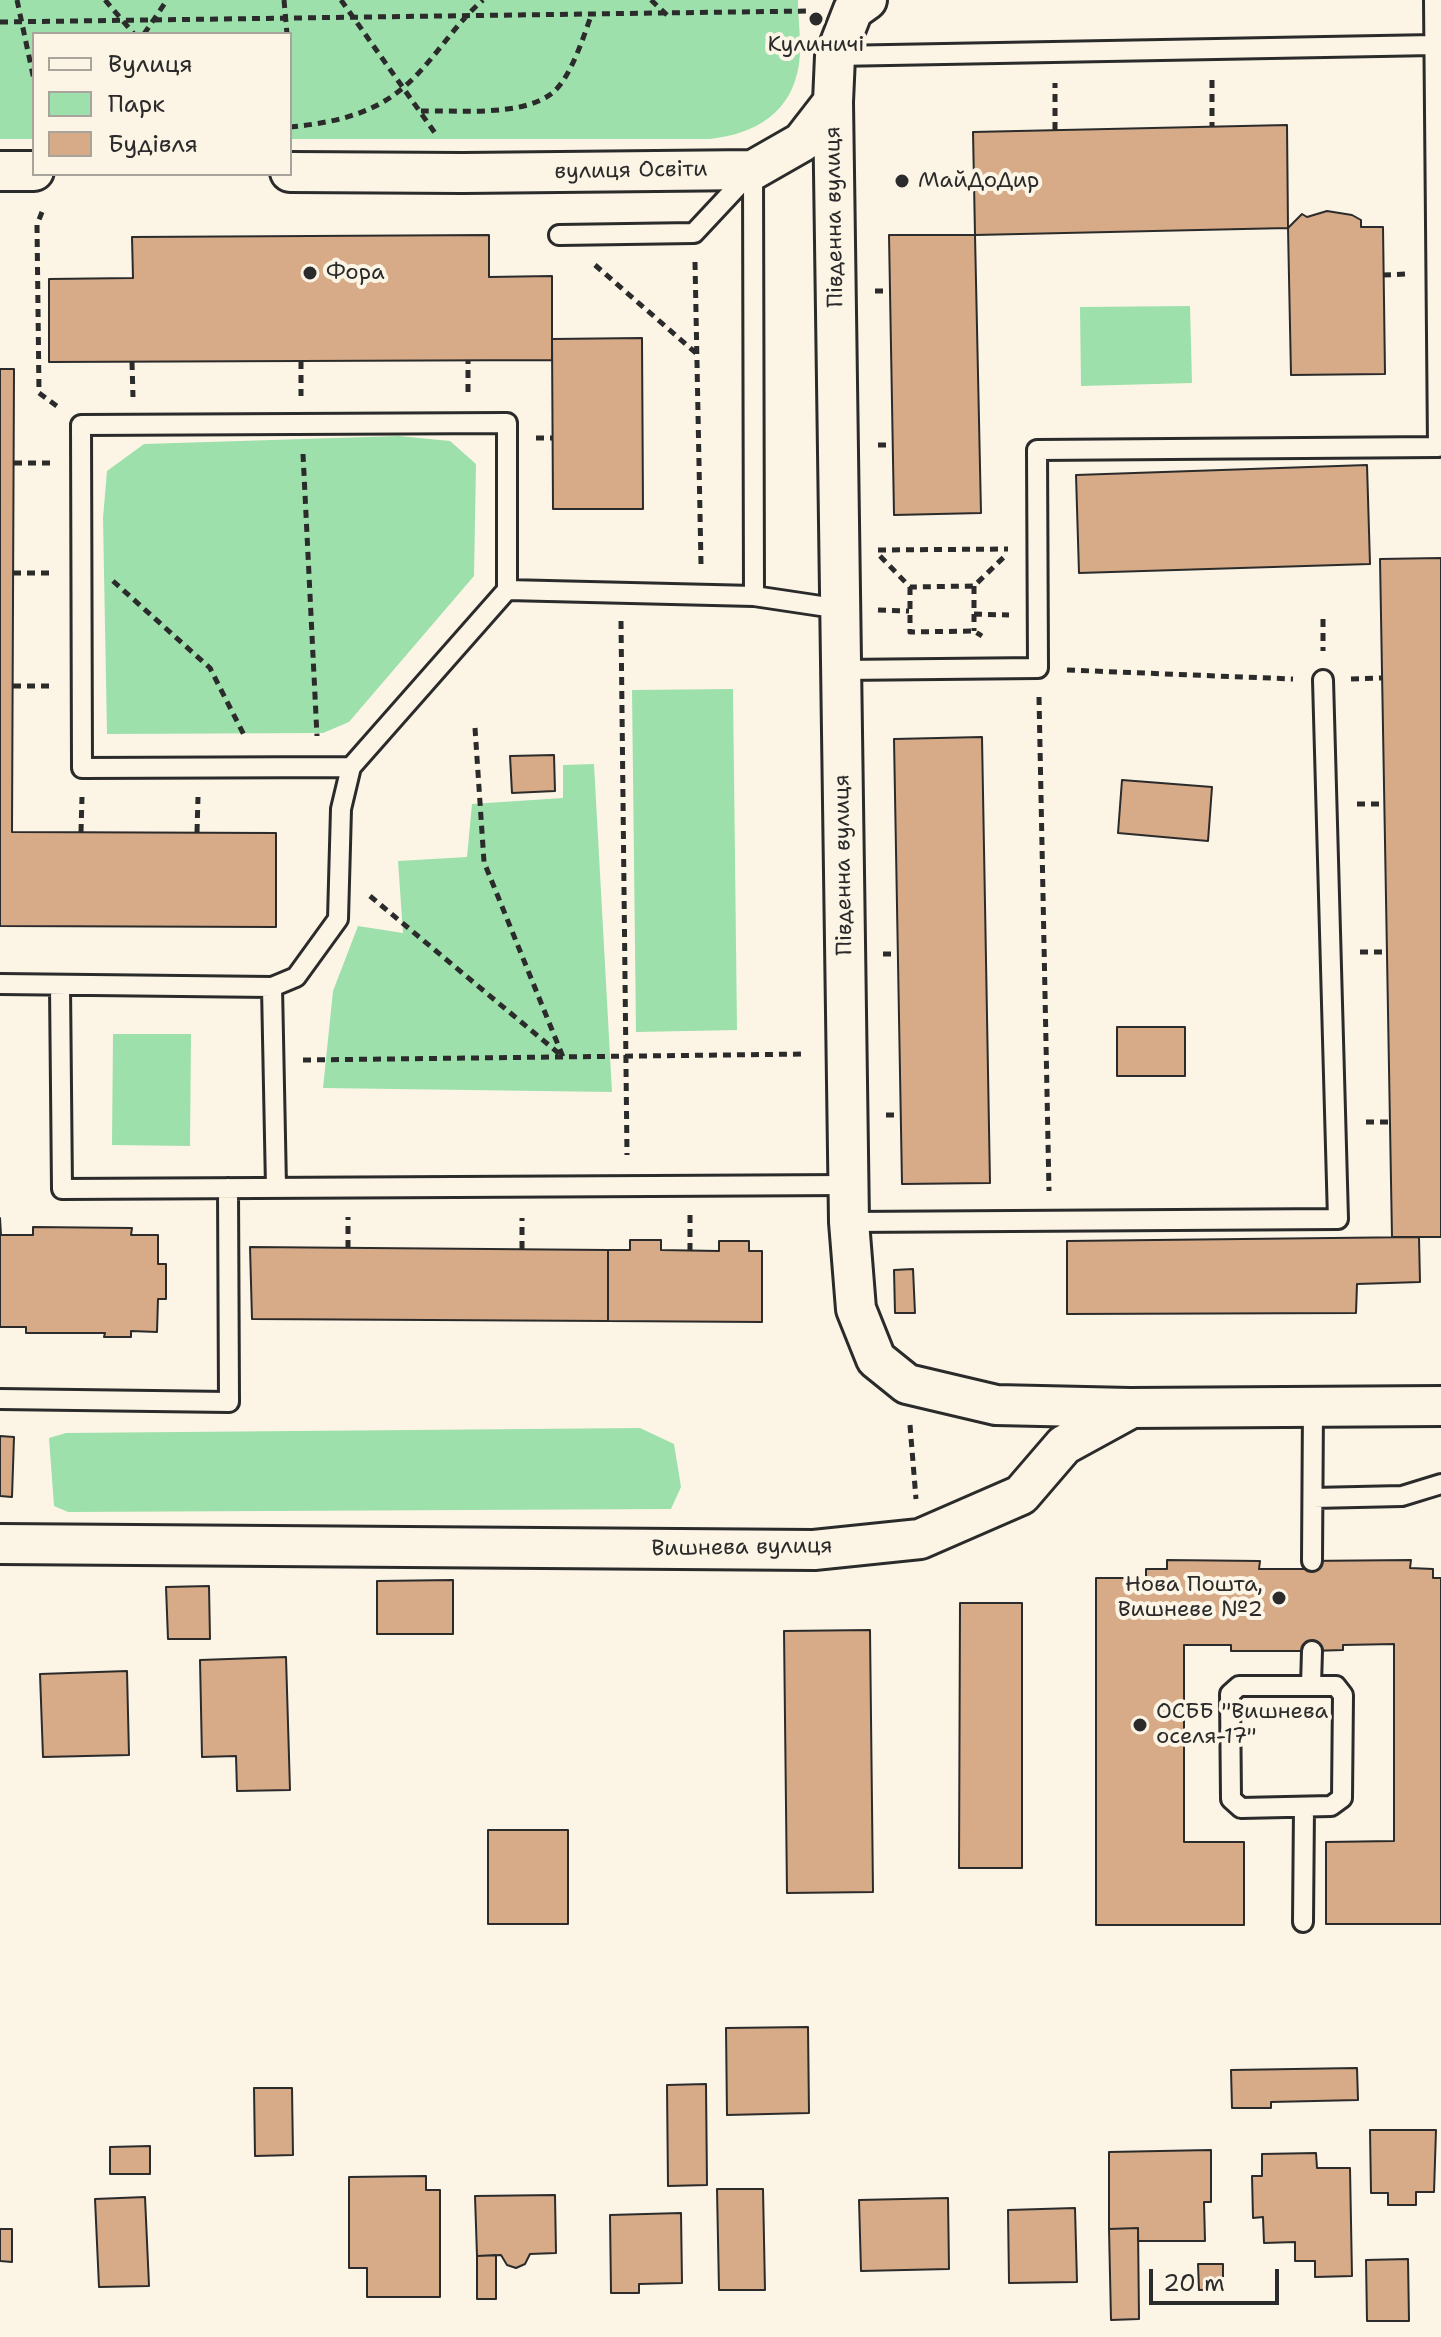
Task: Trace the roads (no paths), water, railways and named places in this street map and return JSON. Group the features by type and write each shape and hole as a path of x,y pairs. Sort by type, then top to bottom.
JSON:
{"street":[{"path":"833,102 835,56 860,5"},
{"name":"вулиця Освіти","path":"292,172 753,170 802,142 833,102"},
{"name":"Південна вулиця","path":"833,102 848,1185 856,1309 876,1359 907,1384 996,1405 1130,1408"},
{"path":"0,171 40,185"},
{"name":"Вишнева вулиця","path":"0,1544 814,1550 920,1539 1021,1495 1064,1445 1130,1408 1441,1406"}],"lane":[{"path":"841,670 1038,668 1037,450 1438,447 1434,0"},
{"path":"835,56 1434,45"},
{"path":"559,235 694,233 753,170"},
{"path":"753,170 754,596"},
{"path":"0,984 272,987 296,977 338,919 341,809 351,767 507,590 507,423 81,425 82,768 351,767"},
{"path":"507,590 702,593 754,596 841,609"},
{"path":"849,1222 1338,1219 1323,680"},
{"path":"60,986 62,1189 848,1185"},
{"path":"272,987 276,1187"},
{"path":"0,1399 229,1402 228,1188"},
{"path":"1312,1561 1313,1407"},
{"path":"1313,1498 1402,1496 1441,1484"},
{"path":"1311,1685 1312,1651"},
{"path":"1239,1686 1336,1686 1343,1695 1342,1798 1331,1806 1304,1807 1241,1808 1231,1799 1230,1694 1239,1686"},
{"path":"1303,1922 1304,1807"}],"place":[{"name":"Кулиничі","path":"816,19"},
{"name":"МайДоДир","path":"902,181"},
{"name":"Фора","path":"310,273"},
{"name":"Нова Пошта, Вишневе №2","path":"1279,1598"},
{"name":"ОСББ \"Вишнева оселя-17\"","path":"1140,1725"}]}
